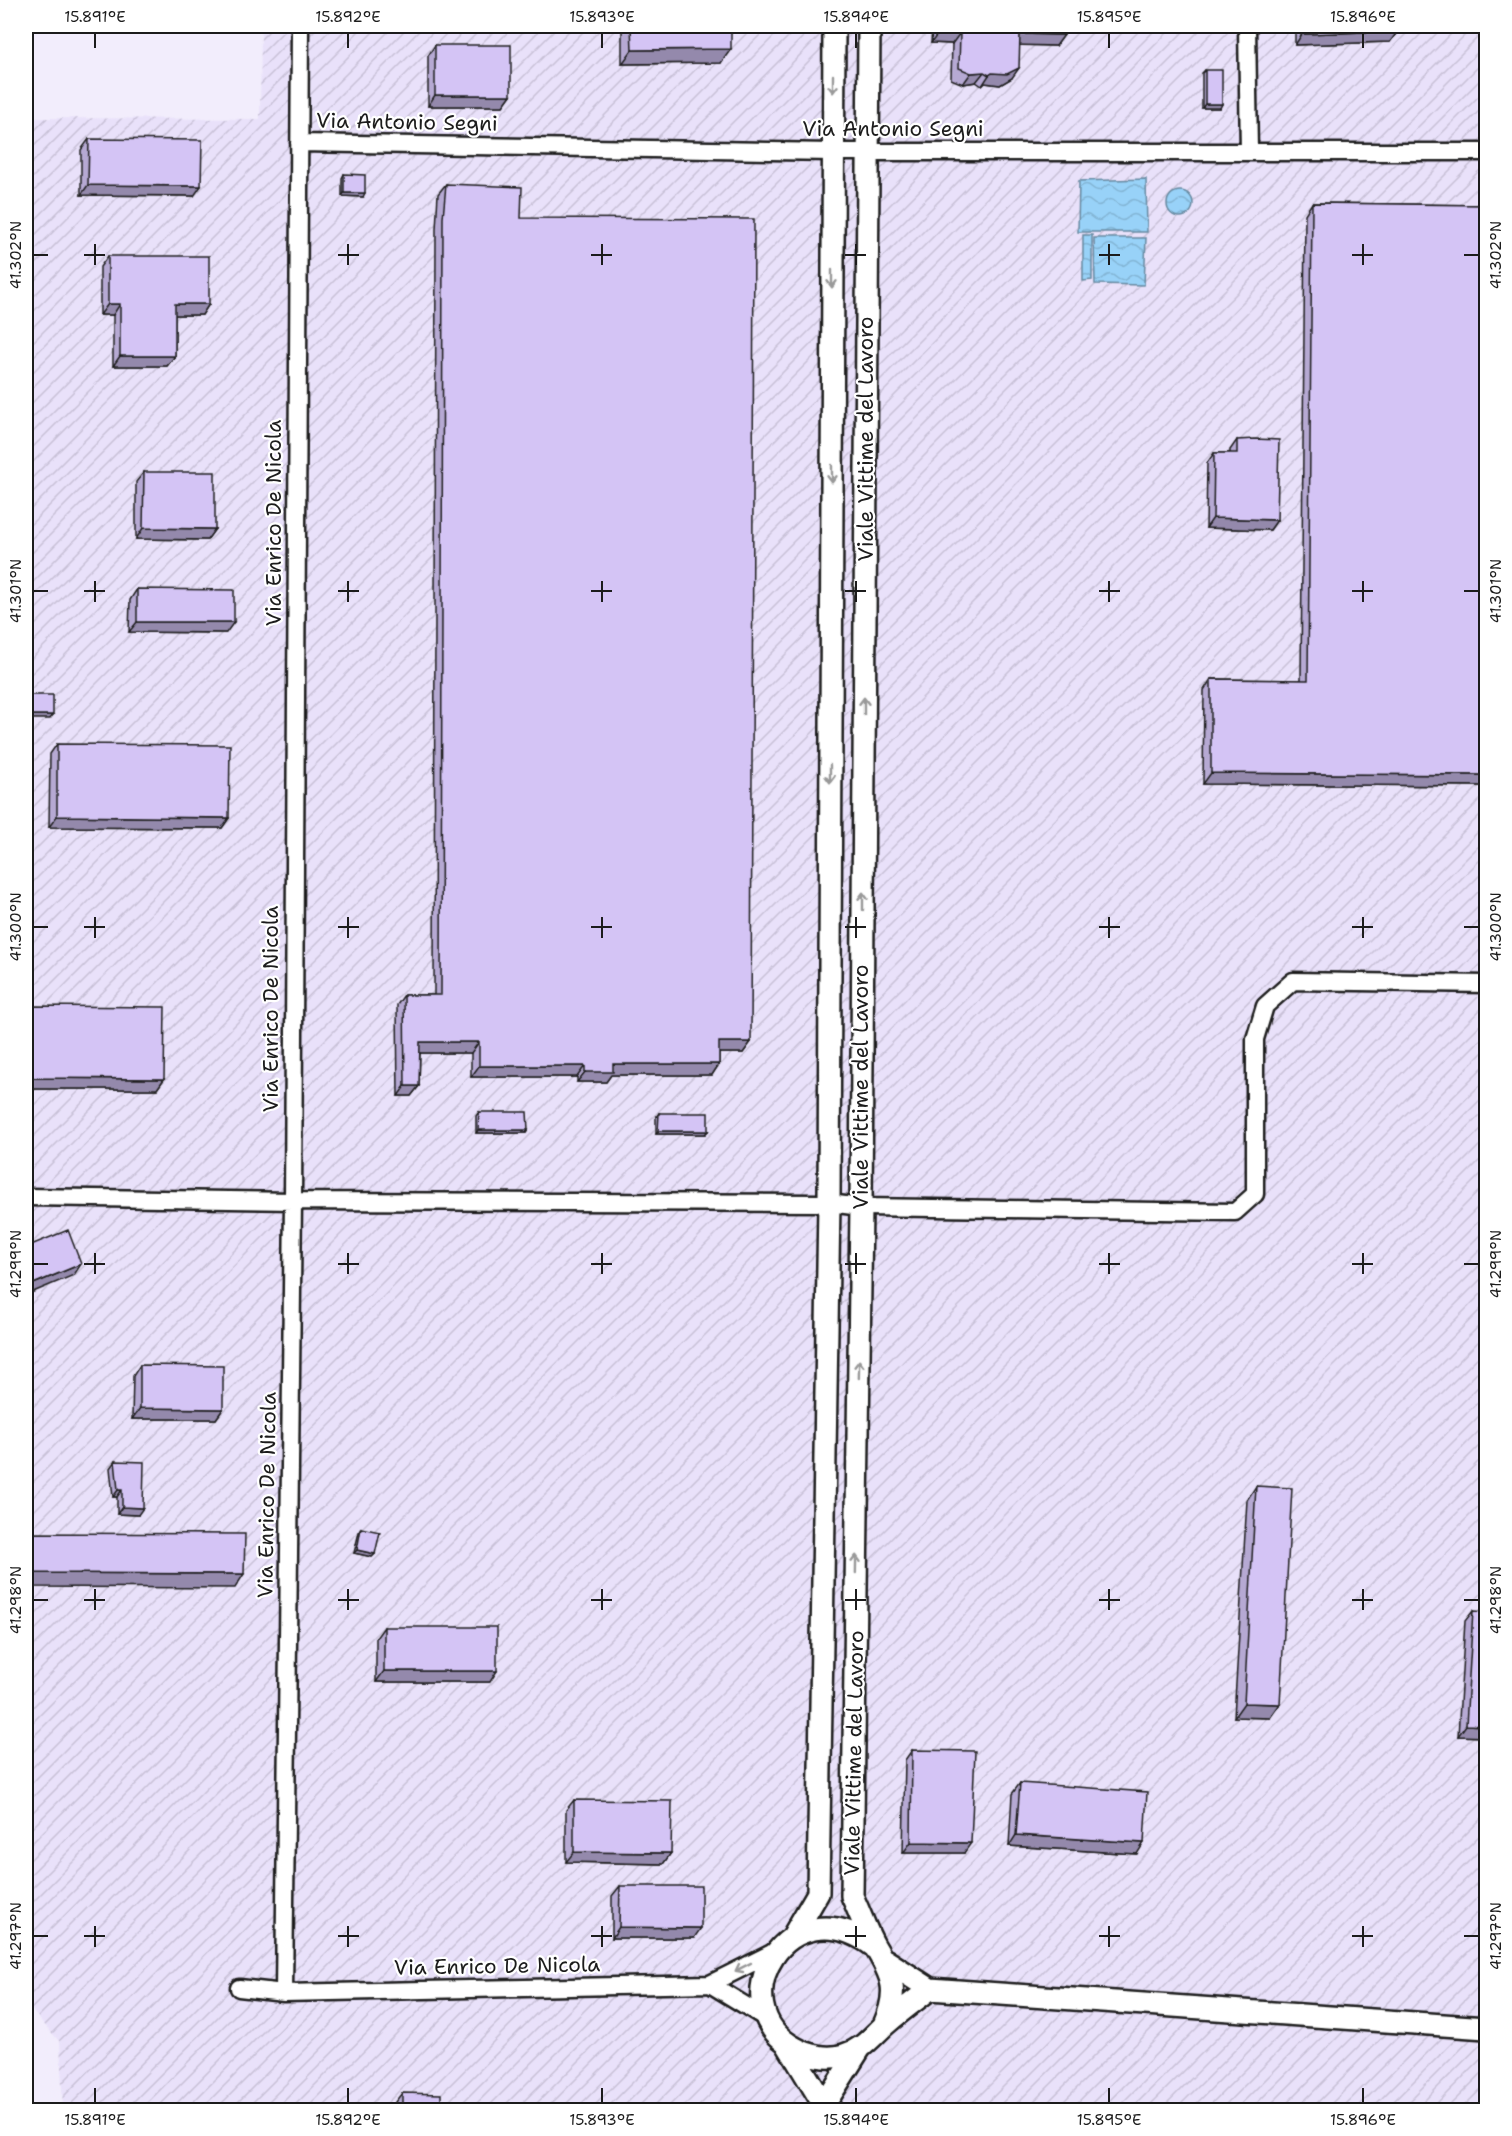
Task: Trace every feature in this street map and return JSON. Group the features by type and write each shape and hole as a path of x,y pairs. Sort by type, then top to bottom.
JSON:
{"street":[{"name":"Via Enrico De Nicola","path":"284,1993 293,1201 300,26"},
{"name":"Viale Vittime del Lavoro","path":"793,1936 818,1893 829,1203 834,26"},
{"name":"Viale Vittime del Lavoro","path":"869,26 861,1208 852,1896 880,1954"},
{"path":"1247,26 1249,152"},
{"name":"Via Antonio Segni","path":"299,143 833,152 1486,152"},
{"path":"26,1197 293,1201 829,1203 861,1208 1235,1212 1255,1194 1255,1039 1265,1006 1293,981 1486,984"},
{"path":"860,2048 824,2108 787,2044 773,2029 762,1992 765,1970 776,1951 793,1936 813,1928 836,1927 857,1934 880,1954 930,1989 1486,2028"},
{"name":"Via Enrico De Nicola","path":"239,1988 284,1993 710,1984 776,1951"},
{"path":"787,2044 804,2053 823,2057 842,2056 860,2048 874,2038 884,2025 891,2009 893,1993 880,1954"},
{"path":"710,1984 769,2020"},
{"path":"884,2025 930,1989"}],"shaded area":[{"path":"261,26 1486,26 1486,2110 63,2110 60,2042 26,2004 26,118 260,119"}],"water":[{"path":"1146,179 1147,232 1078,232 1079,181"},
{"path":"1180,191 1189,195 1193,204 1189,213 1180,217 1171,213 1167,204 1171,195"},
{"path":"1083,235 1092,235 1092,280 1083,281"},
{"path":"1094,238 1146,238 1144,285 1095,284"}],"building":[{"path":"631,26 731,26 731,49 632,50"},
{"path":"939,26 1063,26 1064,35 1020,34 1019,68 1007,74 992,73 989,75 984,72 971,73 959,68 960,33 939,32"},
{"path":"1302,26 1398,26 1398,31 1302,34"},
{"path":"435,45 511,45 511,95 435,95"},
{"path":"1205,70 1222,70 1222,104 1205,104"},
{"path":"89,139 202,140 201,186 88,185"},
{"path":"344,174 365,175 365,193 344,193"},
{"path":"446,184 522,187 521,218 754,219 751,1042 719,1042 719,1064 613,1064 613,1072 585,1072 585,1066 479,1066 479,1042 420,1042 419,1086 405,1086 404,995 441,995 443,218"},
{"path":"1312,203 1486,205 1486,775 1211,773 1211,679 1308,680"},
{"path":"108,256 209,256 209,304 175,304 175,356 120,356 120,304 108,304"},
{"path":"1237,440 1279,440 1277,520 1213,518 1214,453 1237,453"},
{"path":"144,472 215,472 215,529 143,528"},
{"path":"137,589 234,590 234,622 137,622"},
{"path":"26,695 53,695 53,715 26,715"},
{"path":"57,744 230,745 229,818 57,816"},
{"path":"31,1006 165,1007 164,1079 31,1078"},
{"path":"27,1086 27,1158 26,1158"},
{"path":"479,1112 527,1112 528,1130 478,1130"},
{"path":"659,1113 708,1113 708,1131 658,1131"},
{"path":"68,1230 81,1264 26,1287 26,1247"},
{"path":"140,1365 223,1366 223,1409 140,1408"},
{"path":"115,1461 144,1462 143,1508 122,1507 122,1490 118,1490"},
{"path":"1256,1486 1292,1488 1280,1704 1244,1703"},
{"path":"361,1528 380,1532 375,1554 357,1550"},
{"path":"26,1533 245,1534 244,1574 26,1573"},
{"path":"1473,1611 1486,1612 1486,1726 1466,1725"},
{"path":"384,1627 497,1627 497,1671 384,1671"},
{"path":"912,1750 975,1751 971,1843 911,1842"},
{"path":"1020,1783 1147,1792 1144,1843 1016,1835"},
{"path":"574,1800 672,1801 671,1853 574,1852"},
{"path":"620,1886 701,1886 701,1928 619,1927"},
{"path":"402,2093 441,2094 441,2110 402,2110"},
{"path":"559,2106 621,2107 621,2110 559,2110"}]}
